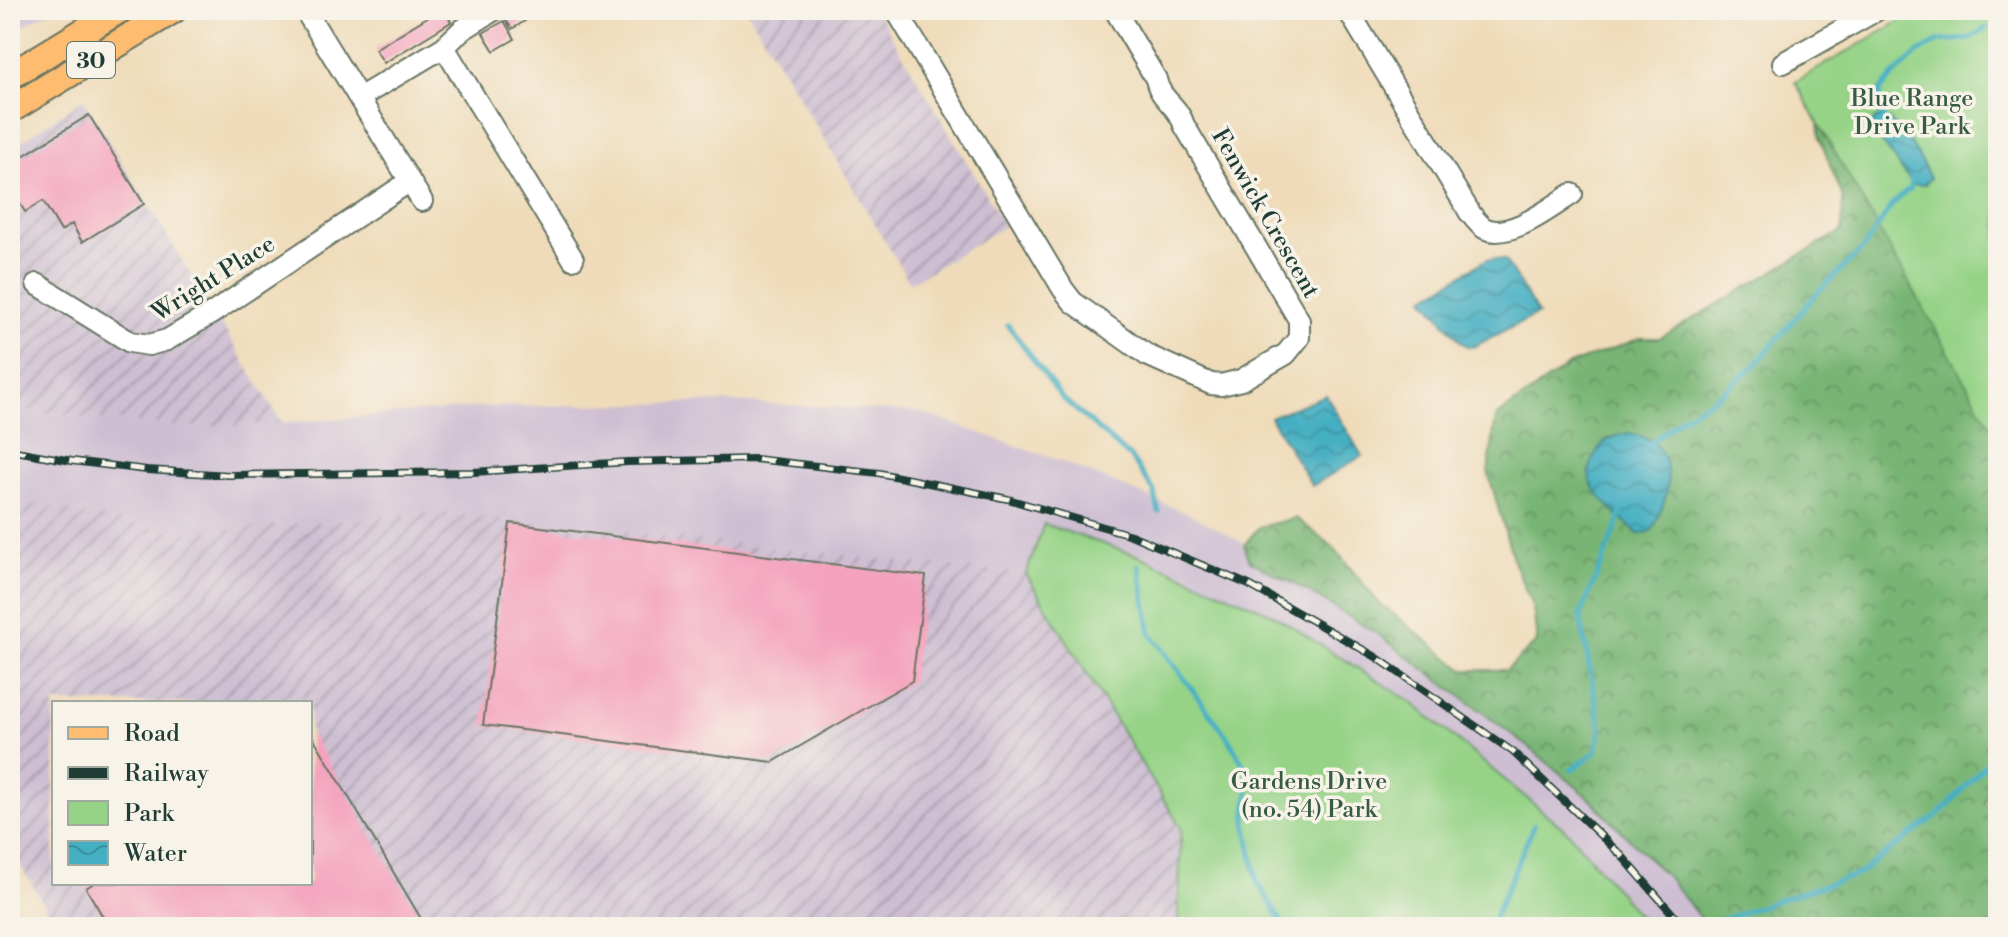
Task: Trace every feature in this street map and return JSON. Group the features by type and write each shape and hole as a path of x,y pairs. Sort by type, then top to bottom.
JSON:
{"main road":[{"name":"30","path":"10,76 119,10"},
{"name":"30","path":"10,110 173,10"}],"street":[{"path":"305,10 422,201"},
{"path":"359,98 444,47 462,30 494,10"},
{"name":"Fenwick Crescent","path":"896,10 1073,302 1156,360 1211,384 1232,384 1286,354 1299,338 1299,320 1184,125 1182,114 1159,91 1156,79 1115,10"},
{"path":"1348,10 1470,213 1483,227 1500,232 1516,228 1572,194"},
{"path":"1783,63 1877,10"},
{"path":"444,47 573,259"},
{"name":"Wright Place","path":"37,284 130,342 149,345 167,340 211,314 410,181"}],"shaded area":[{"path":"10,10 51,10 10,34"},
{"path":"747,10 876,10 1005,226 910,283"},
{"path":"83,99 282,423 183,427 10,410 10,150"},
{"path":"729,402 919,412 1063,462 1194,516 1314,582 1509,717 1720,927 1648,927 1570,834 1410,701 1270,613 1139,556 1045,524 1026,574 437,512 182,533 10,498 10,410 183,427 282,423 484,407"},
{"path":"10,498 182,533 437,512 1026,574 1181,828 1178,927 57,927 10,848"}],"green space":[{"path":"1919,10 1990,10 1998,13 1998,776 1984,802 1998,811 1998,927 1707,927 1671,881 1586,795 1530,748 1379,635 1304,589 1250,561 1244,545 1259,527 1296,518 1333,547 1378,602 1464,670 1506,670 1537,642 1533,608 1514,563 1488,472 1496,417 1569,365 1641,338 1660,338 1842,231 1843,198 1820,139 1815,93 1909,14"},
{"name":"Blue Range Drive Park","path":"1919,10 1990,10 1998,13 1998,439 1795,82"},
{"name":"Gardens Drive (no. 54) Park","path":"1044,524 1139,556 1270,613 1410,701 1570,834 1648,927 1178,927 1181,828 1026,574"}],"water":[{"path":"1883,117 1898,128 1916,152 1930,178 1924,185 1913,185 1871,127 1875,119"},
{"path":"1487,259 1505,260 1538,314 1473,347 1467,346 1424,298"},
{"path":"1326,395 1362,456 1312,486 1270,417"},
{"path":"1630,433 1646,438 1656,446 1666,464 1667,485 1663,506 1650,532 1643,534 1638,534 1602,499 1589,475 1600,447 1613,437"}],"building":[{"path":"439,10 444,10 451,22 384,63 375,49"},
{"path":"518,10 525,21 512,29 504,17"},
{"path":"504,21 515,39 494,51 483,33"},
{"path":"89,115 144,204 82,242 72,224 61,231 43,201 25,212 10,188 10,164"},
{"path":"510,523 926,576 912,681 773,762 483,725"},
{"path":"312,735 426,927 109,927 86,888 91,885 312,885"}],"waterway":[{"path":"1885,120 1879,110 1880,91 1918,53 1939,41 1969,39 1986,28"},
{"path":"1646,447 1754,366 1819,291 1864,248 1892,205 1910,188 1911,178"},
{"path":"1008,325 1061,397 1131,458 1154,491 1159,512"},
{"path":"1571,770 1596,752 1601,729 1580,616 1621,511"},
{"path":"1139,565 1151,634 1229,739 1249,775 1246,822 1257,881 1285,927"},
{"path":"1713,923 1859,874 1944,810 1998,751"},
{"path":"1490,927 1534,825"}],"railway":[{"path":"10,450 147,470 229,475 473,472 628,462 755,459 879,473 1008,499 1131,535 1249,585 1376,657 1513,752 1622,856 1684,927"}]}
